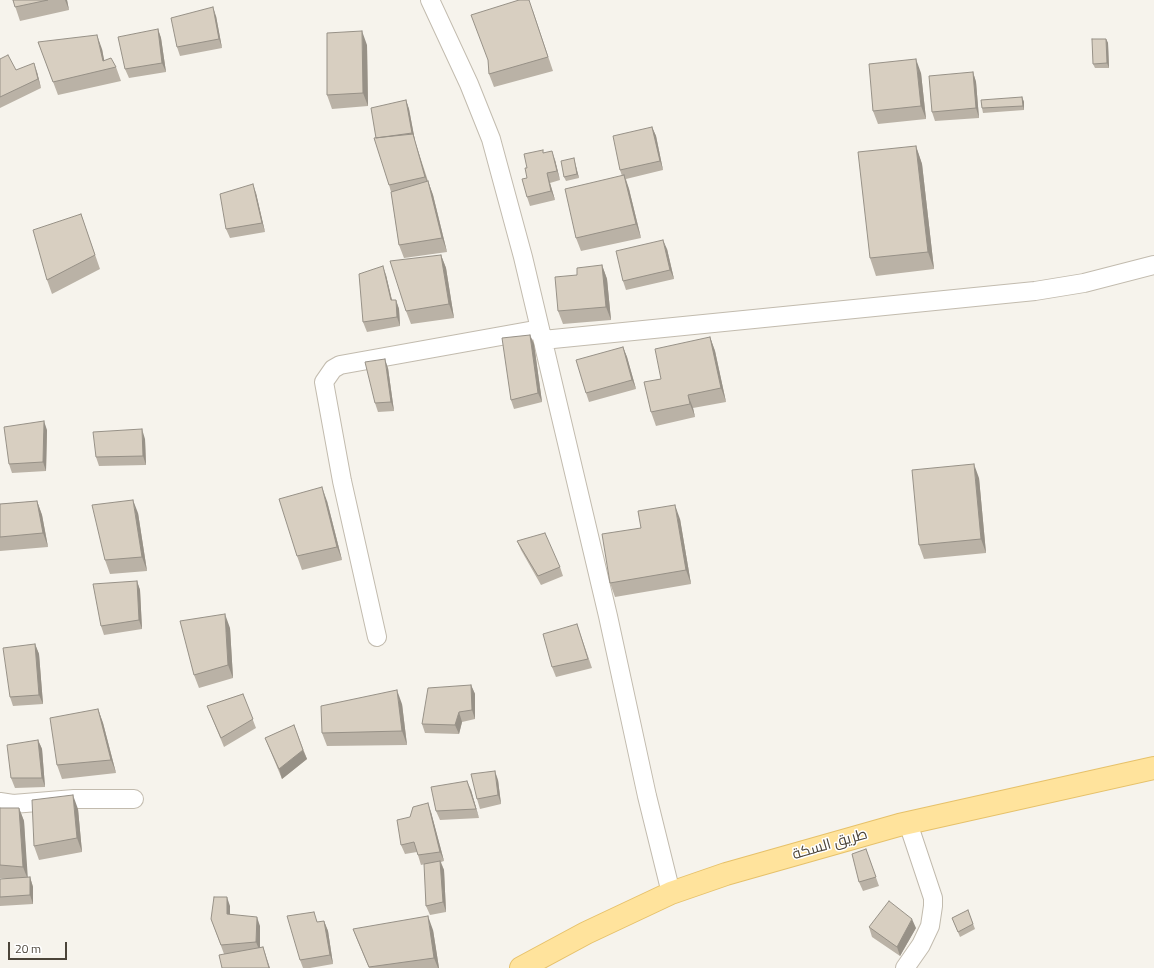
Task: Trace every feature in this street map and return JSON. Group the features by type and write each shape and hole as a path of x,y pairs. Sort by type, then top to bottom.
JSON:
{"main road":[{"name":"طريق السكة","path":"521,968 586,933 671,893 726,874 908,823 1154,768"}],"street":[{"path":"430,0 469,84 491,139 524,256 608,616 647,796 671,893"},
{"path":"377,637 342,481 324,382 333,369 340,366 541,334 1035,291 1084,283 1154,265"},
{"path":"0,802 13,804 74,799 134,799"},
{"path":"905,968 921,945 930,926 933,906 933,898 908,823"}],"building":[{"path":"13,0 48,0 15,7"},
{"path":"519,0 529,0 548,57 489,74 488,60 471,15"},
{"path":"213,7 219,39 177,47 171,18"},
{"path":"158,29 162,63 125,69 118,37"},
{"path":"362,31 363,93 327,95 327,33"},
{"path":"97,35 103,61 111,58 116,67 53,82 38,42"},
{"path":"1092,39 1106,39 1107,63 1093,64"},
{"path":"8,55 16,70 34,63 38,79 0,97 0,59"},
{"path":"916,59 921,106 873,111 869,64"},
{"path":"973,72 976,108 932,112 929,76"},
{"path":"1022,97 1023,106 982,108 981,100"},
{"path":"406,100 412,133 376,138 371,108"},
{"path":"652,127 660,161 620,170 613,136"},
{"path":"413,134 425,177 389,185 374,138"},
{"path":"916,146 928,252 870,258 858,152"},
{"path":"543,150 543,153 552,151 557,171 547,173 551,191 527,197 522,179 527,178 525,168 527,168 524,154"},
{"path":"574,158 577,174 564,177 561,161"},
{"path":"624,175 636,224 576,238 565,189"},
{"path":"428,181 442,238 399,245 391,192"},
{"path":"253,184 262,223 226,229 220,194"},
{"path":"81,214 95,255 47,280 33,230"},
{"path":"663,240 670,270 623,281 616,251"},
{"path":"441,255 449,304 406,311 390,261"},
{"path":"602,265 606,307 558,311 555,277 577,275 577,268"},
{"path":"383,266 391,300 396,300 397,317 363,322 359,274"},
{"path":"530,335 538,393 511,400 502,338"},
{"path":"710,337 721,388 688,395 690,404 651,412 644,382 661,379 655,349"},
{"path":"623,347 632,380 586,393 576,360"},
{"path":"385,359 391,402 375,403 365,362"},
{"path":"44,421 43,462 9,464 4,427"},
{"path":"142,429 143,456 96,457 93,432"},
{"path":"974,464 981,539 919,545 912,470"},
{"path":"322,487 337,547 297,556 279,499"},
{"path":"133,500 142,557 105,560 92,505"},
{"path":"37,501 43,533 0,537 0,504"},
{"path":"675,505 686,570 610,583 602,534 641,528 638,511"},
{"path":"545,533 560,567 538,576 517,541"},
{"path":"137,581 139,620 101,626 93,584"},
{"path":"225,614 228,665 194,675 180,621"},
{"path":"577,624 588,659 552,667 543,634"},
{"path":"35,644 39,695 10,697 3,648"},
{"path":"471,685 472,710 459,712 455,725 422,724 428,688"},
{"path":"397,690 402,731 322,733 321,706"},
{"path":"243,694 253,719 221,738 207,706"},
{"path":"98,709 111,760 57,765 50,718"},
{"path":"294,725 303,750 279,769 265,738"},
{"path":"38,740 42,778 11,778 7,745"},
{"path":"495,771 498,795 477,799 471,774"},
{"path":"467,781 476,809 436,811 431,787"},
{"path":"73,795 77,838 34,846 32,800"},
{"path":"428,803 440,852 418,855 414,842 401,845 397,820 410,817 413,807"},
{"path":"0,808 19,808 23,867 0,865"},
{"path":"866,849 876,877 859,882 852,854"},
{"path":"440,861 443,902 426,906 424,864"},
{"path":"30,877 30,895 0,897 0,879"},
{"path":"214,897 227,897 227,914 257,917 256,942 221,945 211,919"},
{"path":"889,901 912,919 897,947 869,927"},
{"path":"968,910 973,924 958,932 952,918"},
{"path":"314,912 317,922 324,921 330,955 300,960 287,916"},
{"path":"428,916 434,958 369,967 353,929"},
{"path":"263,947 269,968 222,968 219,955"}]}
